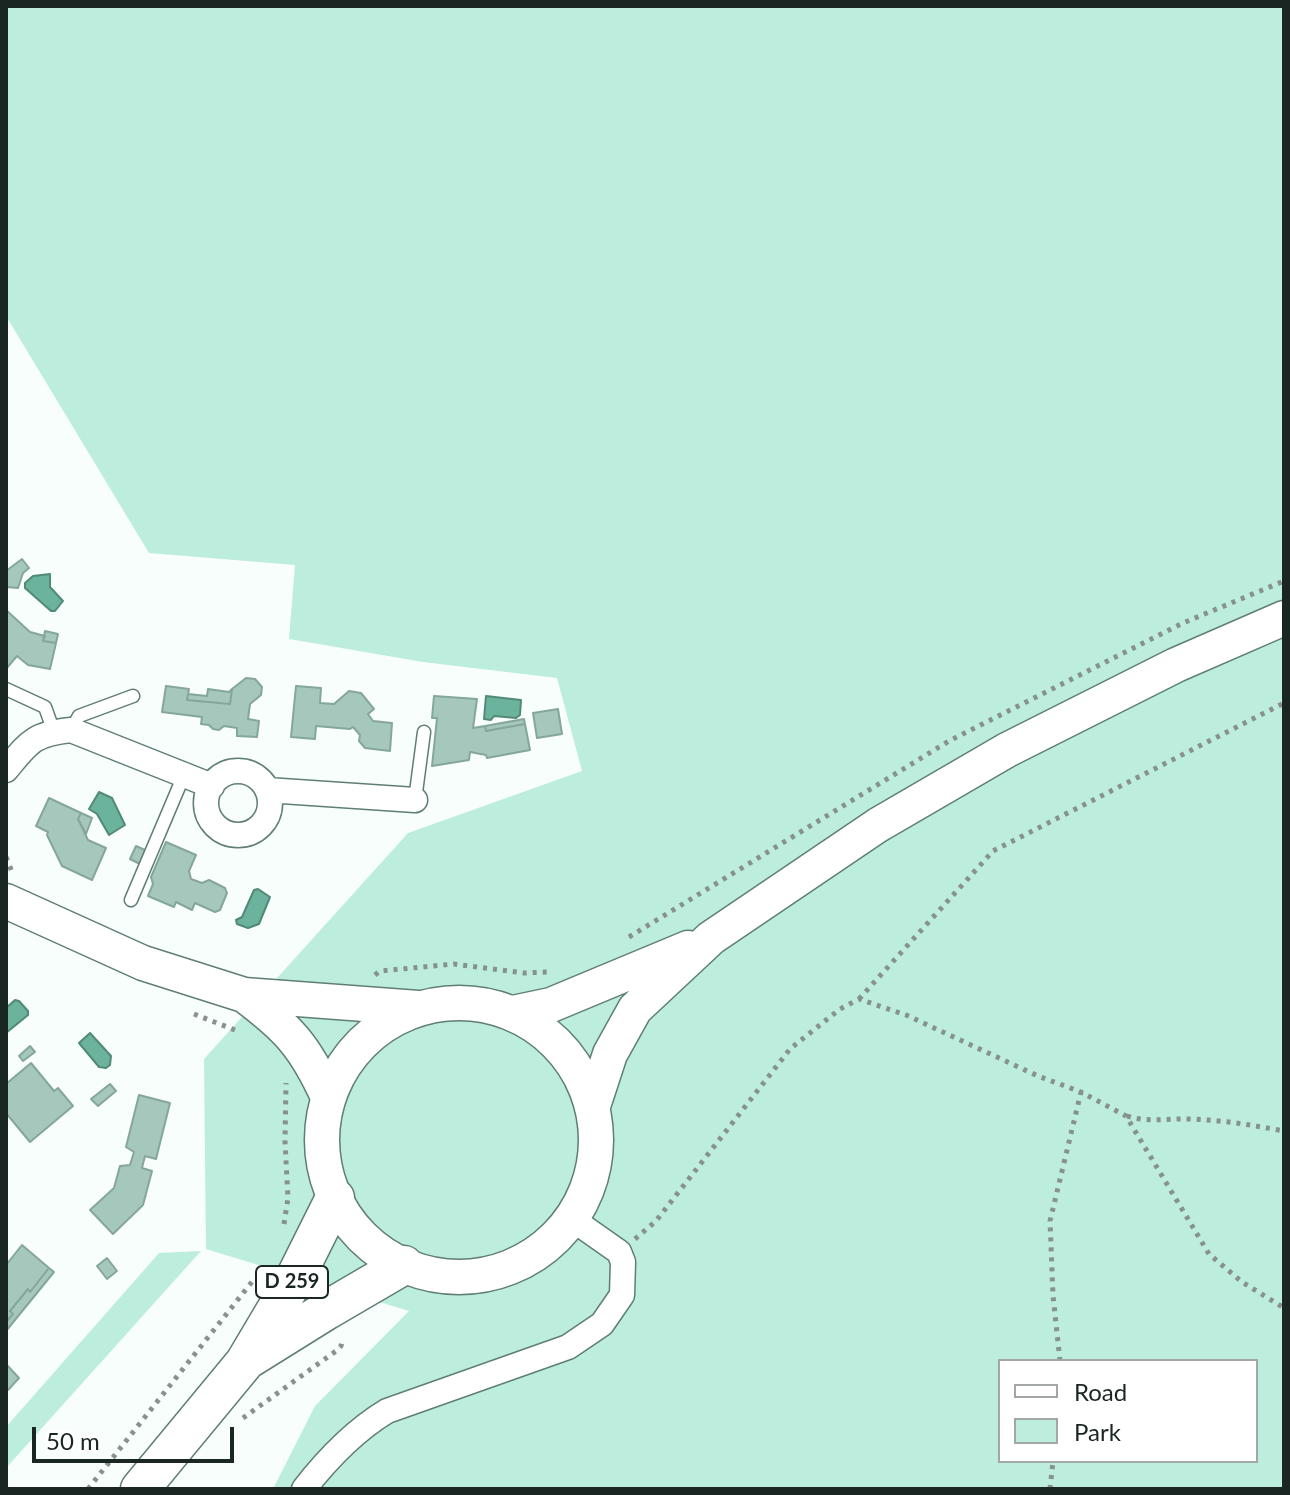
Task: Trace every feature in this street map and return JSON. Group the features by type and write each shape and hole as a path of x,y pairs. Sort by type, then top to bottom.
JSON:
{"main road":[{"path":"593,1106 610,1054 635,1009 711,938 878,825 1007,750 1176,665 1284,618"},
{"path":"9,887 143,963 244,995 418,1008"},
{"path":"513,1013 565,999 711,938"},
{"path":"244,995 283,1025 309,1059 328,1097"},
{"path":"442,1003 490,1005 513,1013 535,1024 563,1050 585,1082 593,1106 597,1135 595,1165 587,1193 572,1219 549,1244 513,1266 488,1274 446,1276 404,1265 363,1238 335,1198 324,1165 322,1131 328,1097 353,1051 394,1018 442,1003"},
{"name":"D 259","path":"140,1489 245,1362 296,1276 335,1198"},
{"name":"D 259","path":"245,1362 404,1265"}],"street":[{"path":"6,770 31,740 62,731 212,786"},
{"path":"241,772 261,781 267,790 270,800 265,821 257,829 236,836 216,827 209,817 206,807 212,786 230,773 241,772"},
{"path":"267,790 415,800"},
{"path":"304,1489 333,1453 371,1420 387,1411 568,1347 602,1324 622,1295 624,1272 619,1252 572,1219"}],"lane":[{"path":"6,689 45,707 62,731 79,716 133,696"},
{"path":"415,800 424,732"},
{"path":"131,900 184,775"}],"path":[{"path":"623,940 677,910 949,741 1183,623 1284,581"},
{"path":"619,1252 656,1221 790,1049 840,1009 859,999 993,851 1284,703"},
{"path":"6,857 9,887"},
{"path":"362,1002 374,976 380,971 454,964 524,973 559,970"},
{"path":"859,999 906,1015 1141,1121 1178,1118 1215,1120 1284,1131"},
{"path":"282,1233 288,1198 286,1072 309,1059"},
{"path":"1060,1359 1050,1221 1081,1092"},
{"path":"1126,1116 1209,1254 1242,1282 1284,1308"},
{"path":"88,1489 263,1267"},
{"path":"1050,1489 1053,1463"}],"green space":[{"path":"6,6 1284,6 1284,1489 273,1489 315,1406 409,1311 206,1249 204,1059 408,833 582,771 557,678 423,662 289,639 295,565 149,553 6,316"},
{"path":"201,1251 6,1468 6,1427 159,1253"}],"shaded area":[{"path":"50,574 50,587 63,601 55,611 51,611 25,588 25,583 33,576"},
{"path":"486,696 521,700 520,715 516,718 494,716 491,720 484,719"},
{"path":"99,792 112,798 125,825 109,835 97,814 89,809"},
{"path":"258,889 270,897 259,924 248,928 237,924 236,920 242,917 254,890"},
{"path":"15,1000 28,1011 28,1015 6,1033 6,1008"},
{"path":"90,1033 111,1056 110,1065 106,1068 99,1067 79,1043"}],"building":[{"path":"22,559 29,568 23,573 18,588 6,587 6,571"},
{"path":"6,610 30,632 45,636 43,641 56,643 50,669 28,665 17,656 6,669"},
{"path":"45,631 58,634 56,643 43,641"},
{"path":"246,678 255,679 262,687 261,695 250,704 248,719 259,721 257,737 237,736 237,728 224,726 219,730 213,729 201,724 202,717 162,712 166,686 189,689 187,700 230,704 232,689"},
{"path":"296,686 321,688 320,703 334,704 349,691 361,693 374,709 368,714 373,721 392,723 390,751 365,748 353,727 316,726 315,739 291,737"},
{"path":"208,689 229,692 232,689 230,704 187,700 188,694 207,696"},
{"path":"434,696 477,699 473,728 485,726 486,731 525,724 530,750 487,758 486,755 470,752 469,760 432,766 437,718 432,718"},
{"path":"558,709 562,734 537,738 533,713"},
{"path":"524,719 525,724 486,731 485,726"},
{"path":"49,798 81,813 78,819 88,840 106,848 92,880 62,866 48,832 36,826"},
{"path":"81,813 92,818 86,834 78,819"},
{"path":"166,842 196,855 189,871 191,879 202,883 209,880 225,888 227,893 220,910 215,912 195,903 192,910 176,902 174,907 148,896 153,884 151,877"},
{"path":"136,846 145,850 140,864 130,859"},
{"path":"30,1046 35,1052 23,1061 19,1056"},
{"path":"31,1063 54,1091 58,1088 73,1106 30,1142 6,1113 6,1084"},
{"path":"110,1084 116,1091 98,1106 91,1099"},
{"path":"139,1095 170,1103 156,1159 145,1156 142,1168 152,1171 143,1205 113,1234 90,1210 114,1188 120,1166 130,1165 134,1152 126,1147"},
{"path":"22,1245 49,1268 10,1311 13,1314 6,1322 6,1265"},
{"path":"107,1258 117,1271 107,1279 97,1266"},
{"path":"49,1268 54,1272 6,1331 6,1322 13,1314 10,1311"},
{"path":"6,1364 19,1378 8,1390 6,1388"}]}
